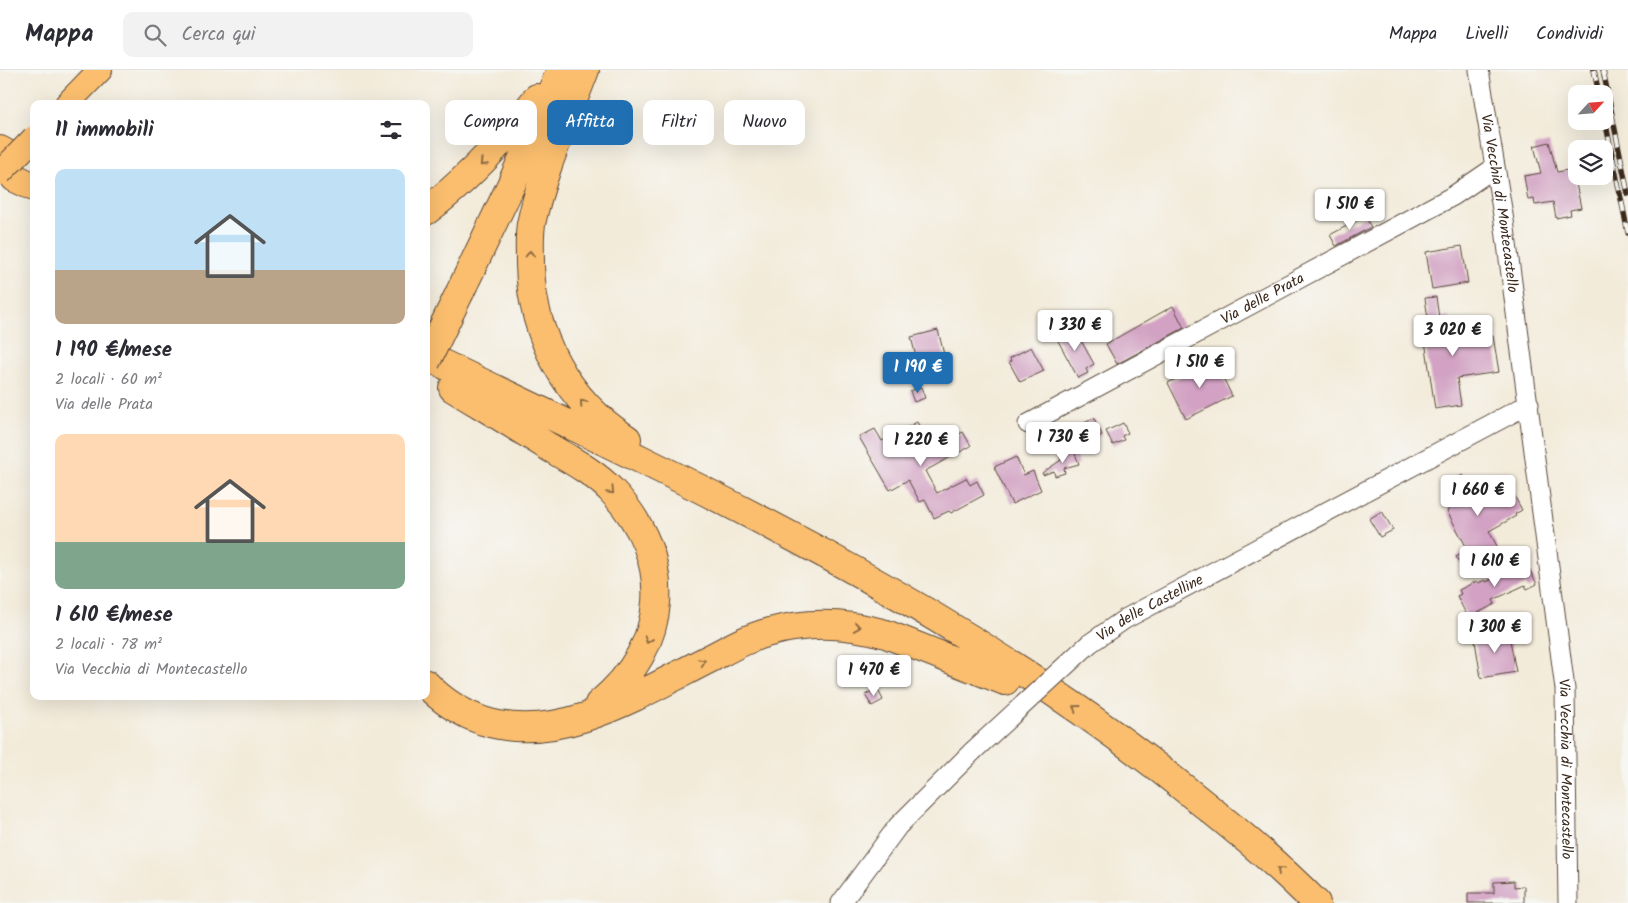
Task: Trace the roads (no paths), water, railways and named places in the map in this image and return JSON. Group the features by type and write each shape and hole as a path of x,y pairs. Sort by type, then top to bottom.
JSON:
{"highway":[{"path":"430,208 468,178 494,151 541,93 556,70"},
{"path":"430,354 512,183 561,70"},
{"path":"512,183 573,70"},
{"path":"585,70 543,181 531,226 530,279 535,313 558,367 578,397 593,414 608,426 738,510"},
{"path":"430,358 738,510 889,590 976,642 1070,703 1145,756 1205,804 1316,903"},
{"path":"430,377 779,549 885,607 1005,681 1091,739 1172,800 1290,903"},
{"path":"453,388 602,481 635,521 652,559 657,592 656,607 644,652 635,668 616,689 578,718"},
{"path":"430,688 451,706 493,724 528,728 546,727 613,707 752,638 769,632 809,625 849,626 886,634 1005,681"}],"main road":[{"path":"70,100 100,70"},
{"path":"17,168 30,145"}],"street":[{"name":"Via Vecchia di Montecastello","path":"1478,70 1504,221 1565,689 1568,903"},
{"name":"Via delle Prata","path":"1028,424 1453,196 1494,168"},
{"name":"Via delle Castelline","path":"841,903 898,826 973,751 1089,644 1125,619 1529,404"}],"railway":[{"path":"1594,70 1597,85"},
{"path":"1603,70 1628,194"},
{"path":"1607,130 1628,233"}]}
